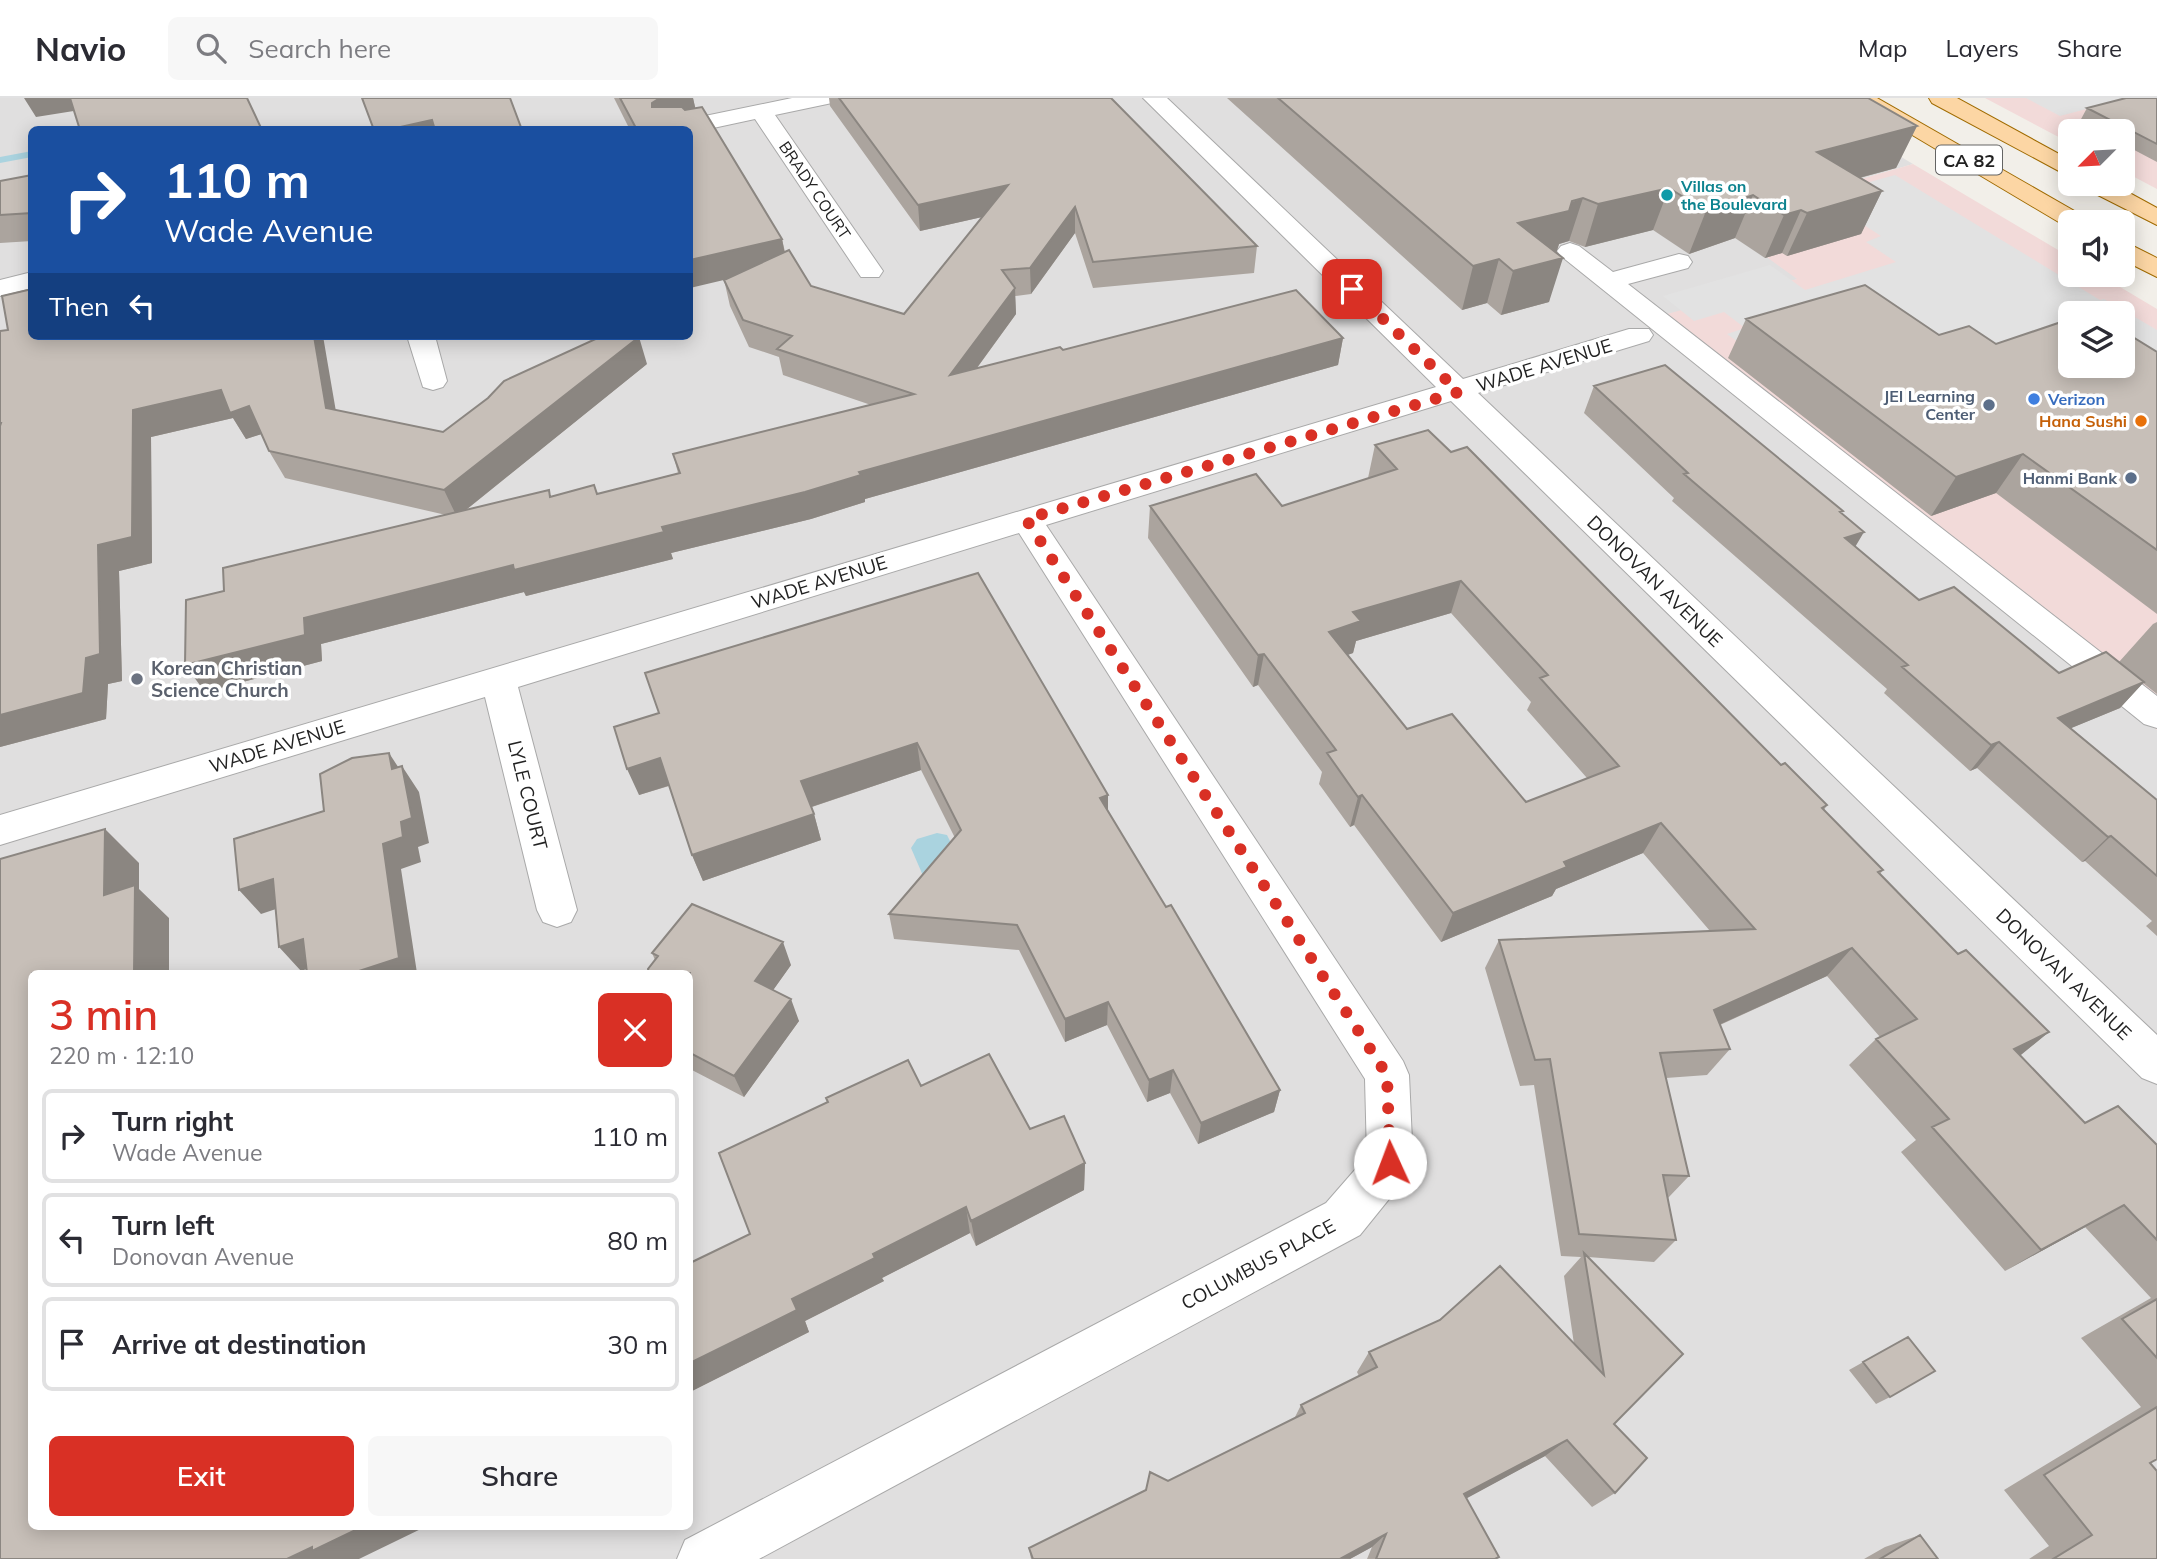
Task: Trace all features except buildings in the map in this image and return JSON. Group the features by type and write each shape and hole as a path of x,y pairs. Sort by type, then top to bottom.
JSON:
{"main road":[{"name":"CA 82","path":"1861,98 2058,212"},
{"name":"CA 82","path":"1940,98 2058,163"},
{"path":"2117,196 2157,218"},
{"path":"2135,256 2157,269"}],"street":[{"path":"689,126 824,98"},
{"name":"DONOVAN AVENUE","path":"1154,98 2157,1064"},
{"name":"BRADY COURT","path":"760,110 870,271"},
{"path":"1570,251 2157,715"},
{"path":"1608,281 1679,261"},
{"path":"0,288 28,281"},
{"name":"WADE AVENUE","path":"0,830 1026,519 1459,392 1639,335"},
{"path":"422,340 433,381"},
{"name":"COLUMBUS PLACE","path":"704,1559 1343,1219 1390,1163 1387,1075 1026,519"},
{"name":"LYLE COURT","path":"498,679 557,911"}],"shaded area":[{"path":"0,98 1802,98 1913,164 1718,221 1798,279 1642,322 2157,730 2157,1559 0,1559"},
{"path":"1985,98 2157,98 2157,189 2135,177 2135,119 2058,119 2058,137"},
{"path":"2026,98 2128,98 2060,116"},
{"path":"1913,164 2058,250 2058,287 2120,287 2157,309 2157,730 1641,321 1797,279 1717,221"},
{"path":"1895,175 2058,274 2058,287 2079,287 2100,300 2107,301 2058,301 2058,353 1749,350 1727,334 1745,328 1724,312 1694,321 1663,296 1770,265 1805,290 1896,262 1866,242 1881,236 1819,196"},
{"path":"2135,317 2157,330 2157,404 2134,378"}],"water":[{"path":"937,833 947,835 976,893 937,908 911,848 917,839"}],"waterway":[{"path":"0,160 28,155"}],"place":[{"name":"Villas on the Boulevard","path":"1667,195"},
{"name":"Verizon","path":"2034,399"},
{"name":"JEI Learning Center","path":"1989,405"},
{"name":"Hana Sushi","path":"2141,421"},
{"name":"Hanmi Bank","path":"2131,478"},
{"name":"Korean Christian Science Church","path":"137,679"}],"route":[{"path":"1352,289 1459,392 1026,519 1387,1075 1390,1163"}]}
